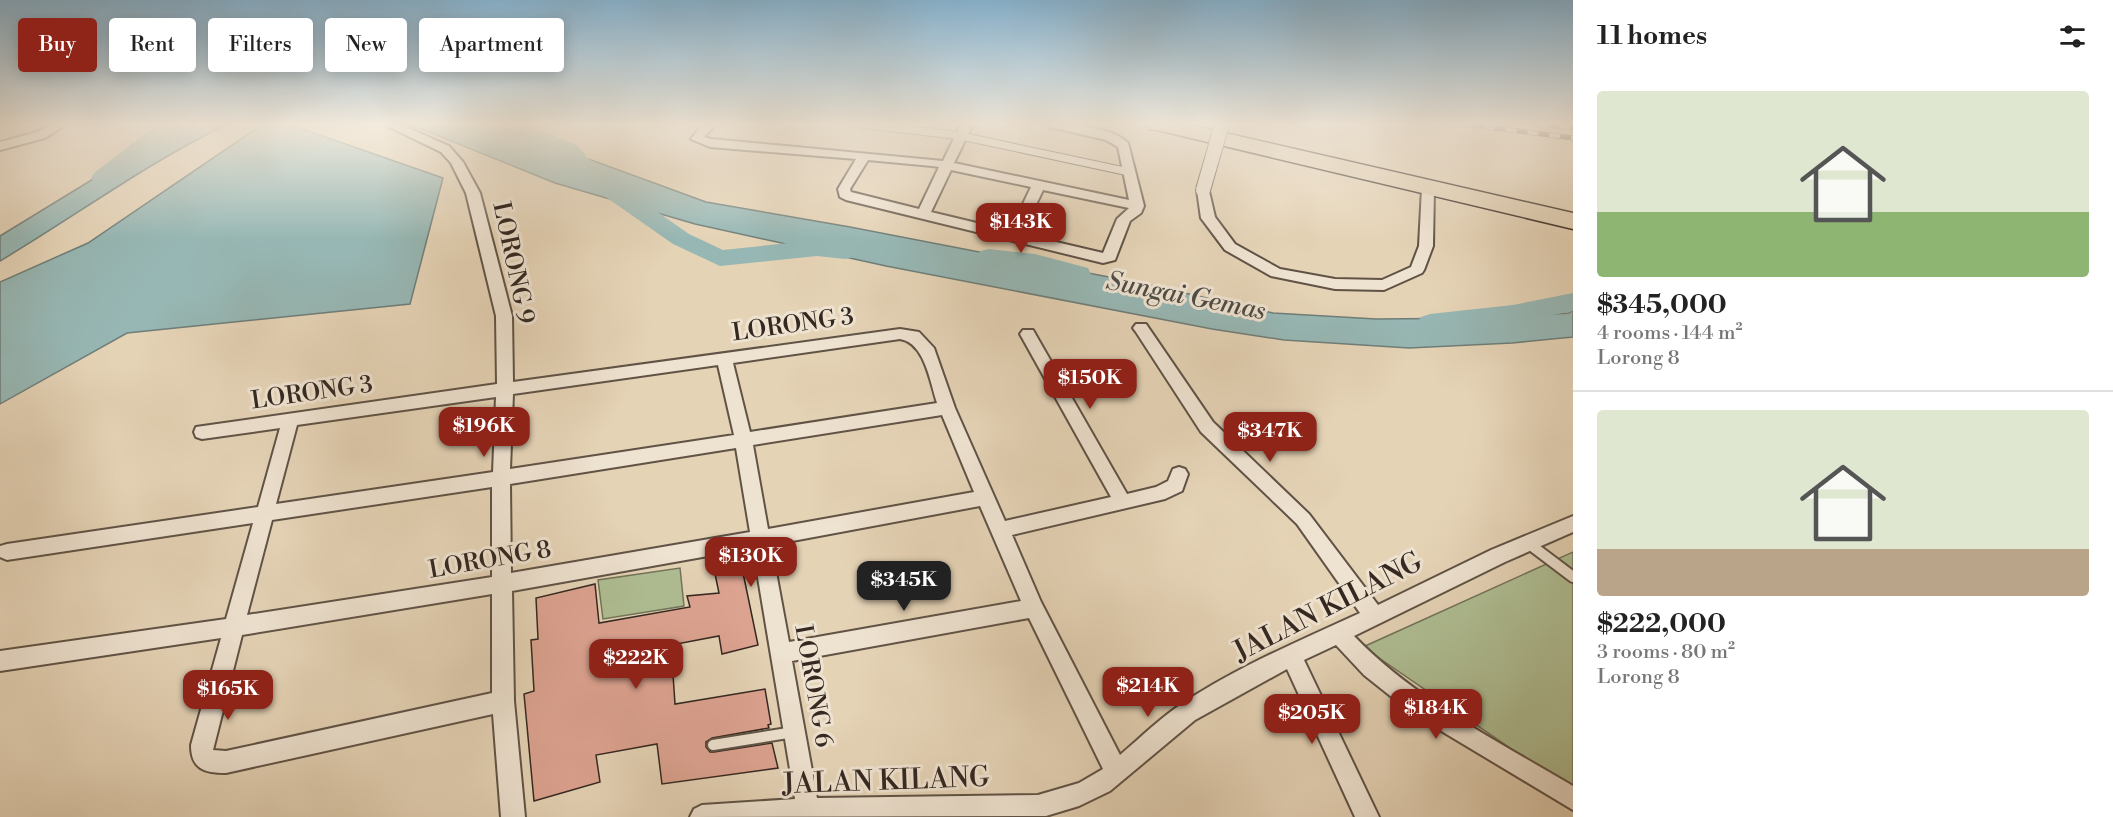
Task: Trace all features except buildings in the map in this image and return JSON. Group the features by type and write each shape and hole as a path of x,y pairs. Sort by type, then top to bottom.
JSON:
{"highway":[{"path":"1318,162 1573,221"}],"street":[{"name":"LORONG 9","path":"456,162 473,193 504,316 505,389 501,478 503,701 513,817"},
{"path":"860,162 846,185 845,194 858,200 1108,258 1111,256 1124,219 1136,210 1137,206 1127,162"},
{"path":"921,162 948,165 1137,206"},
{"path":"923,214 949,162"},
{"path":"1211,162 1203,190 1208,218 1230,247 1276,273 1335,284 1384,285 1417,270 1426,246 1428,188"},
{"path":"1014,236 1039,184"},
{"path":"1141,328 1207,427 1303,519 1374,616"},
{"name":"LORONG 3","path":"202,432 724,358 907,334 914,336 923,344 947,408 1034,608 1116,771"},
{"path":"1028,334 1123,502"},
{"name":"LORONG 6","path":"724,358 743,438 808,810"},
{"path":"7,552 947,408"},
{"path":"290,421 202,745 202,756 212,762 226,762 503,701"},
{"path":"1000,530 1171,489 1176,486 1179,474"},
{"name":"LORONG 8","path":"0,661 234,628 761,540 986,497"},
{"name":"JALAN KILANG","path":"702,817 808,810 853,813 925,812 1038,806 1057,802 1093,788 1198,706 1337,632 1526,542 1573,524"},
{"path":"781,652 1034,608"},
{"path":"1337,632 1371,668 1421,707 1573,800"},
{"path":"1292,657 1367,817"}],"lane":[{"path":"1090,162 1129,172"},
{"path":"1526,542 1573,577"},
{"path":"713,745 795,732"}],"green space":[{"path":"1573,552 1573,786 1526,759 1363,647"},
{"path":"680,568 684,606 603,619 598,580"}],"water":[{"path":"121,162 157,162 0,261 0,236"},
{"path":"207,162 397,162 443,178 410,304 127,333 0,404 0,282 88,243"},
{"path":"503,162 597,162 706,202 850,227 1145,284 1273,313 1376,319 1493,318 1569,313 1573,310 1573,337 1512,343 1409,348 1284,340 1212,329 886,266 695,224 555,183"}],"waterway":[{"name":"Sungai Gemas","path":"102,178 122,162"},
{"name":"Sungai Gemas","path":"579,162 591,176 681,239 720,258 817,248 845,251"},
{"name":"Sungai Gemas","path":"989,257 1035,262 1079,274"},
{"name":"Sungai Gemas","path":"1430,323 1513,314 1573,302"}]}
